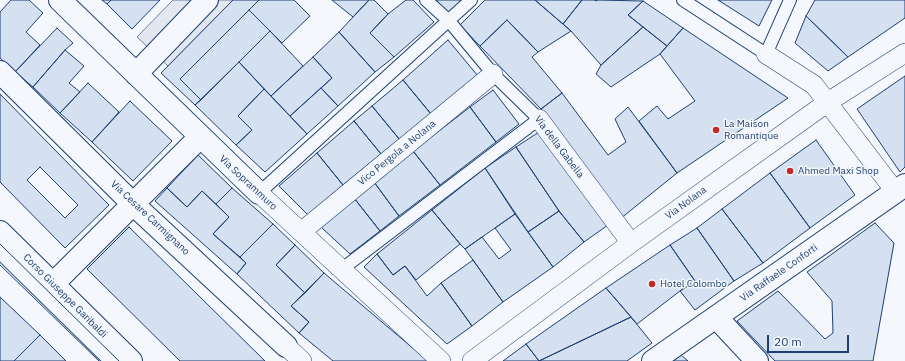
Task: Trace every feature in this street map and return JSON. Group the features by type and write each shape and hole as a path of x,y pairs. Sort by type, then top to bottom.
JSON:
{"street":[{"name":"Via Soprammuro","path":"60,0 259,193 441,361"},
{"path":"136,74 207,0"},
{"name":"Via Nolana","path":"472,361 631,243 828,102 905,53"},
{"path":"766,54 814,85 900,188"},
{"name":"Via Cesare Carmignano","path":"0,72 133,204 302,361"},
{"name":"Vico Pergola a Nolana","path":"301,232 494,74"},
{"name":"Via della Gabella","path":"540,119 631,243"},
{"path":"53,284 200,137"},
{"name":"Via Raffaele Conforti","path":"653,361 900,188"},
{"name":"Corso Giuseppe Garibaldi","path":"0,232 131,361"},
{"path":"716,317 756,361"}],"lane":[{"name":"Via della Gabella","path":"426,0 449,21 494,74 540,119"},
{"path":"259,193 471,0"},
{"path":"683,0 766,54 790,0"},
{"path":"342,269 540,119"},
{"path":"0,253 110,361"}],"shaded area":[{"path":"173,0 233,0 168,66 137,37"}],"building":[{"path":"11,0 29,0 43,13 26,32 40,45 15,72 0,58 0,12"},
{"path":"102,0 111,0 107,4"},
{"path":"111,0 160,0 132,29 107,4"},
{"path":"233,0 259,0 180,79 201,100 195,105 161,73"},
{"path":"259,0 294,0 310,16 282,43 249,10"},
{"path":"332,0 369,0 353,17"},
{"path":"369,0 374,0 388,14 370,33 394,57 375,72 339,32"},
{"path":"406,0 413,0 434,22 394,57 370,33 388,14"},
{"path":"436,0 462,0 449,13"},
{"path":"485,0 535,0 571,31 538,52 507,20 480,46 460,25"},
{"path":"535,0 582,0 563,24"},
{"path":"582,0 643,1 628,15 643,27 601,65 563,24"},
{"path":"718,0 772,0 759,26"},
{"path":"815,0 905,0 905,18 848,57 806,16"},
{"path":"643,1 683,28 667,46 628,15"},
{"path":"249,10 270,31 201,100 180,79"},
{"path":"806,16 848,57 828,71 795,43"},
{"path":"507,20 538,52 532,57 562,93 541,109 480,46"},
{"path":"643,27 667,46 660,54 611,87 596,74 601,65"},
{"path":"57,28 73,43 65,50 33,87 15,72"},
{"path":"683,28 788,98 677,173 639,121 657,106 668,119 695,101 660,54"},
{"path":"270,31 303,66 271,96 239,62"},
{"path":"339,32 375,72 338,106 321,88 332,78 313,57"},
{"path":"448,40 478,76 431,114 403,80"},
{"path":"65,50 84,66 69,83 80,92 60,113 33,87"},
{"path":"313,57 332,78 290,116 271,96"},
{"path":"239,62 264,89 238,116 252,130 236,145 195,105"},
{"path":"905,76 905,167 900,172 857,109"},
{"path":"403,80 431,114 400,140 372,106"},
{"path":"88,83 119,112 92,142 60,113"},
{"path":"321,88 338,106 307,134 290,116"},
{"path":"264,89 307,134 265,172 236,145 252,130 238,116"},
{"path":"493,90 519,124 496,142 470,107"},
{"path":"562,93 608,155 626,142 615,119 628,107 677,173 620,219 560,132 541,109"},
{"path":"0,94 109,205 65,248 0,182","holes":["40,167 78,205 65,218 27,180"]},
{"path":"130,101 172,141 133,181 92,142"},
{"path":"372,106 400,140 381,154 354,121"},
{"path":"470,107 496,142 440,185 413,151"},
{"path":"354,121 381,154 343,185 317,153"},
{"path":"539,132 608,225 584,242 559,211 516,147"},
{"path":"816,140 855,195 810,228 770,173"},
{"path":"516,147 559,211 528,232 485,168"},
{"path":"413,151 440,185 399,216 374,182"},
{"path":"317,153 343,185 308,215 279,186"},
{"path":"198,155 232,188 216,204 202,191 187,207 167,188"},
{"path":"485,168 515,214 465,249 432,210"},
{"path":"770,173 810,228 763,263 722,209"},
{"path":"374,182 399,216 380,231 354,198"},
{"path":"167,188 187,207 202,191 229,217 213,234 246,263 237,274 155,201"},
{"path":"232,188 273,224 240,257 213,234 229,217 216,204"},
{"path":"354,198 380,231 350,254 321,227"},
{"path":"722,209 763,263 734,281 697,228"},
{"path":"432,210 460,244 416,280 405,266 393,275 377,254"},
{"path":"559,211 584,242 553,267 528,232"},
{"path":"515,214 553,267 503,302 465,249 482,237 499,259 511,250 495,228"},
{"path":"875,223 894,243 873,361 775,361 737,321 778,291 825,339 833,333 832,301 807,272"},
{"path":"273,224 295,245 276,265 305,293 291,306 309,322 299,333 237,274 246,263 240,257"},
{"path":"129,227 265,361 180,361 87,269"},
{"path":"697,228 734,281 695,310 680,291 695,281 670,245"},
{"path":"295,245 324,273 305,293 276,265"},
{"path":"670,245 695,281 637,324 606,288"},
{"path":"377,254 393,275 405,266 427,296 441,283 472,326 447,344 364,267"},
{"path":"473,260 503,302 472,326 441,283"},
{"path":"324,273 428,361 333,361 299,333 309,322 291,306"},
{"path":"606,288 631,317 539,361 526,344"},
{"path":"0,297 40,335 14,361 0,361"},
{"path":"631,317 652,343 627,361 539,361"},
{"path":"40,335 66,361 14,361"},
{"path":"526,344 539,361 503,361"},
{"path":"681,355 688,361 673,361"}],"tram line":[{"path":"0,244 119,361"},
{"path":"0,265 99,361"}],"place":[{"name":"La Maison Romantique","path":"716,130"},
{"name":"Ahmed Maxi Shop","path":"790,171"},
{"name":"Hotel Colombo","path":"652,284"}]}
